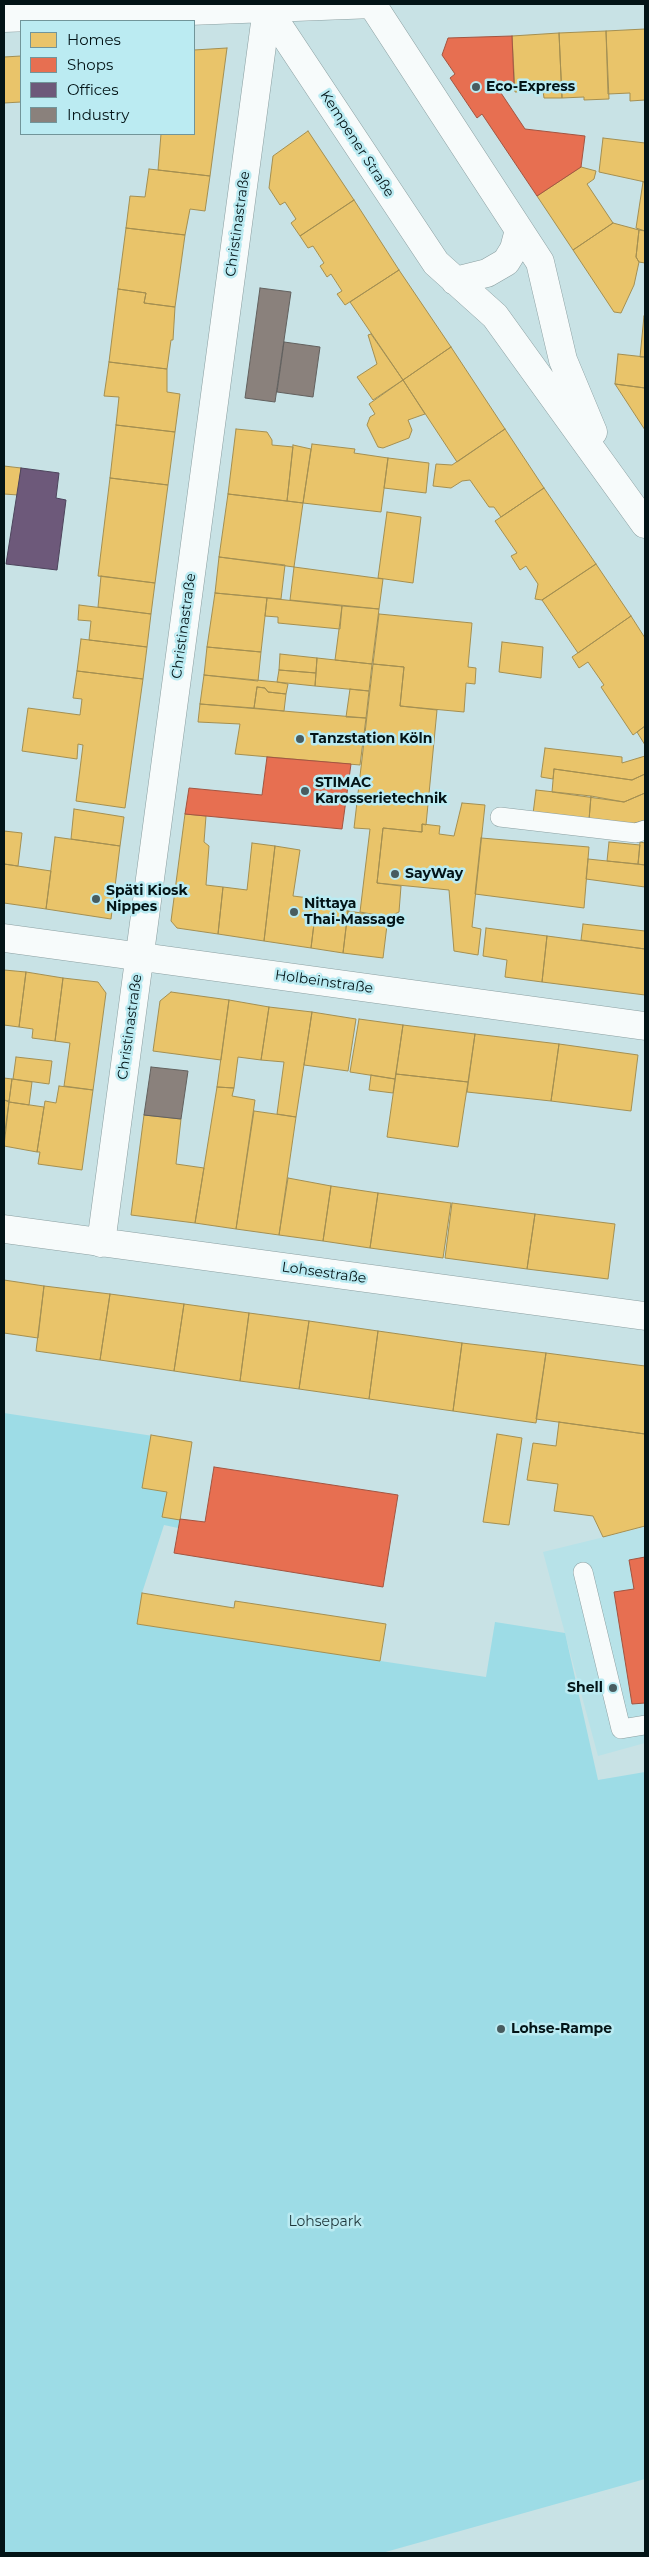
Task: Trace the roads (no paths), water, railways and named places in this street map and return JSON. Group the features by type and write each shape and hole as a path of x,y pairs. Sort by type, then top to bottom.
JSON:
{"street":[{"path":"4,18 265,6 373,4"},
{"name":"Kempener Straße","path":"373,4 540,262 563,360 612,475"},
{"name":"Kempener Straße","path":"265,6 436,263 495,316 612,475 645,524"},
{"name":"Christinastraße","path":"101,1243 265,6"},
{"path":"455,281 487,273 506,262 514,249 519,230"},
{"name":"Holbeinstraße","path":"4,938 645,1026"},
{"name":"Lohsestraße","path":"4,1229 645,1316"}],"lane":[{"path":"500,817 636,833 645,830"},
{"path":"584,1572 621,1729 645,1726"}],"place":[{"name":"Eco-Express","path":"476,87"},
{"name":"Tanzstation Köln","path":"300,739"},
{"name":"STIMAC Karosserietechnik","path":"305,791"},
{"name":"SayWay","path":"395,874"},
{"name":"Späti Kiosk Nippes","path":"96,899"},
{"name":"Nittaya Thai-Massage","path":"294,912"},
{"name":"Shell","path":"613,1688"},
{"name":"Lohse-Rampe","path":"501,2029"}],"park label":[{"name":"Lohsepark","path":"325,2222"}]}
